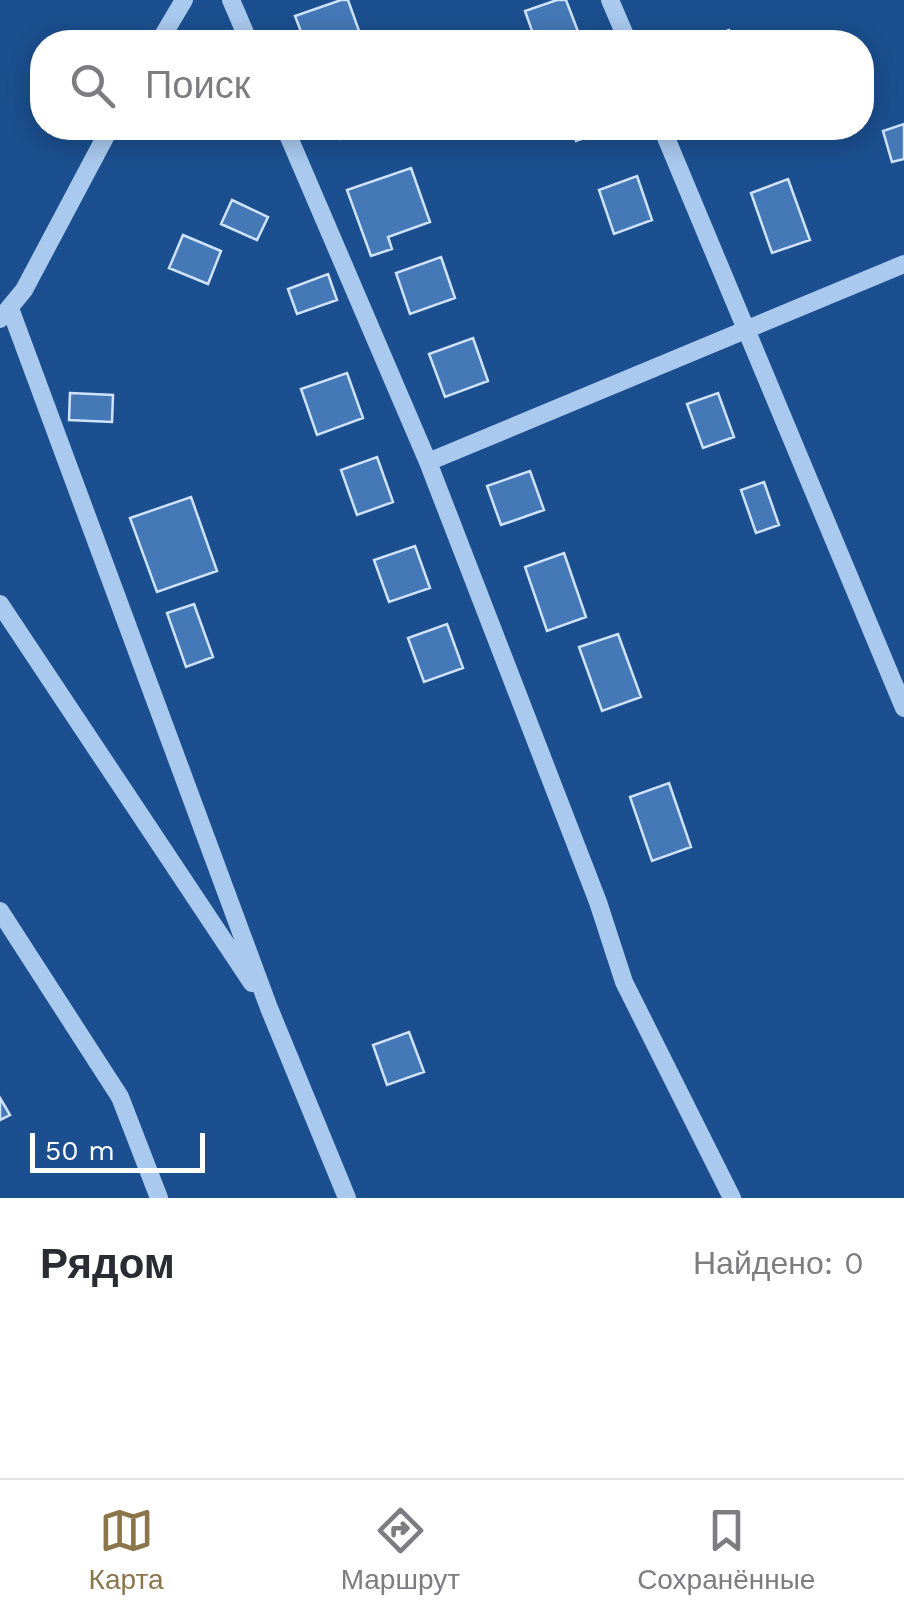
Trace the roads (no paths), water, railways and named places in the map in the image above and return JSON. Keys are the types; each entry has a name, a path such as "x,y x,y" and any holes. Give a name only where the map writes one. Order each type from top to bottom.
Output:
{"street":[{"path":"165,30 184,0"},
{"path":"231,0 244,30"},
{"path":"610,0 623,30"},
{"path":"103,140 5,315 269,1008 347,1198"},
{"path":"289,140 428,462 598,902 624,982 732,1198"},
{"path":"667,140 904,708"},
{"path":"428,462 904,264"},
{"path":"0,604 269,1008"},
{"path":"0,911 120,1097 160,1198"}]}
